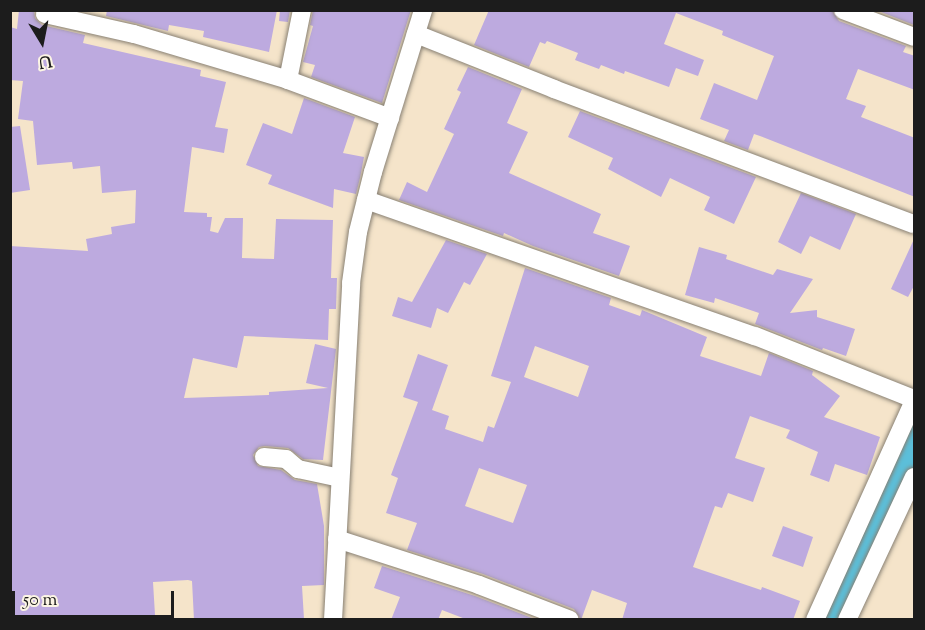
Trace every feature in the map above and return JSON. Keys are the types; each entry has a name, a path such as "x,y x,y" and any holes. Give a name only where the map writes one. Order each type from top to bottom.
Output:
{"street":[{"path":"288,80 302,10"},
{"path":"333,620 351,283 358,232 423,10"},
{"path":"843,10 915,37"},
{"path":"45,14 134,34 288,80 390,118"},
{"path":"416,33 565,93 915,224"},
{"path":"366,200 755,336 915,400 847,620"},
{"path":"264,458 286,459 298,469 340,478"},
{"path":"815,620 873,531 915,477"},
{"path":"337,538 479,585 570,620"}],"building":[{"path":"19,10 34,10 35,18 42,25 85,35 83,43 201,70 200,76 226,82 215,127 228,129 224,153 192,147 184,212 207,213 207,217 212,217 210,231 218,233 225,218 243,218 242,258 274,259 276,219 333,220 331,278 337,278 336,309 329,309 328,340 244,336 237,368 193,358 184,398 269,395 269,392 328,388 306,383 315,344 336,349 323,460 303,459 288,448 265,446 259,447 253,455 258,466 281,470 295,480 317,484 324,526 324,585 302,586 304,619 194,620 192,581 188,580 153,582 155,615 10,620 10,246 88,251 86,239 112,234 111,227 135,223 136,190 102,193 100,166 73,169 72,162 37,165 33,121 18,119 23,81 10,80 10,27 17,29"},
{"path":"107,10 277,10 269,52 203,37 204,31 169,25 168,31 106,16"},
{"path":"280,10 290,10 288,22 279,21"},
{"path":"313,10 411,10 382,103 311,77 315,65 303,62 313,26 310,25"},
{"path":"489,10 832,10 839,21 906,46 903,52 915,56 915,90 858,69 846,99 866,106 861,117 915,138 915,197 754,134 748,150 724,141 729,130 700,119 714,83 757,100 774,56 722,35 723,31 676,13 664,44 704,60 698,76 676,68 669,87 625,71 624,74 601,65 599,69 575,60 578,53 547,41 545,44 540,42 529,67 474,45"},
{"path":"876,10 915,10 915,24 914,25"},
{"path":"468,67 522,89 507,123 528,132 509,173 601,214 593,233 630,246 619,276 533,246 504,233 503,236 399,200 407,182 427,192 454,134 444,129 461,92 457,90"},
{"path":"304,98 355,117 343,153 364,157 360,178 356,194 334,189 333,208 268,184 272,175 246,165 263,123 292,134"},
{"path":"580,111 756,177 734,224 704,210 710,197 670,178 661,197 608,169 613,158 568,137"},
{"path":"20,126 30,190 10,193 10,127"},
{"path":"801,193 856,214 840,250 810,236 801,254 778,242"},
{"path":"915,237 915,284 908,297 891,289"},
{"path":"446,240 487,254 470,285 464,282 448,313 437,308 431,328 392,316 398,297 412,302"},
{"path":"699,247 727,255 726,259 773,275 777,269 813,279 790,313 817,310 817,317 855,329 846,356 823,348 822,350 755,324 759,313 715,298 714,303 685,295"},
{"path":"525,268 611,298 609,305 640,316 642,310 707,337 700,356 761,376 769,353 813,371 812,375 840,396 824,417 880,437 867,475 835,464 829,482 810,475 818,452 786,438 790,430 750,416 735,458 765,468 753,502 728,493 722,508 715,506 693,567 761,590 762,587 800,601 793,620 622,620 627,603 592,590 581,620 574,609 483,574 407,550 417,523 386,513 398,478 391,475 418,402 403,397 418,354 448,365 432,410 449,416 445,429 483,442 488,426 494,428 511,382 491,376","holes":["535,346 589,366 578,397 524,377","479,468 527,485 513,523 465,506"]},
{"path":"783,526 813,537 803,567 772,556"},
{"path":"382,566 475,596 537,620 468,620 442,610 438,620 391,620 400,597 374,588"}],"waterway":[{"path":"830,620 914,439"}]}
